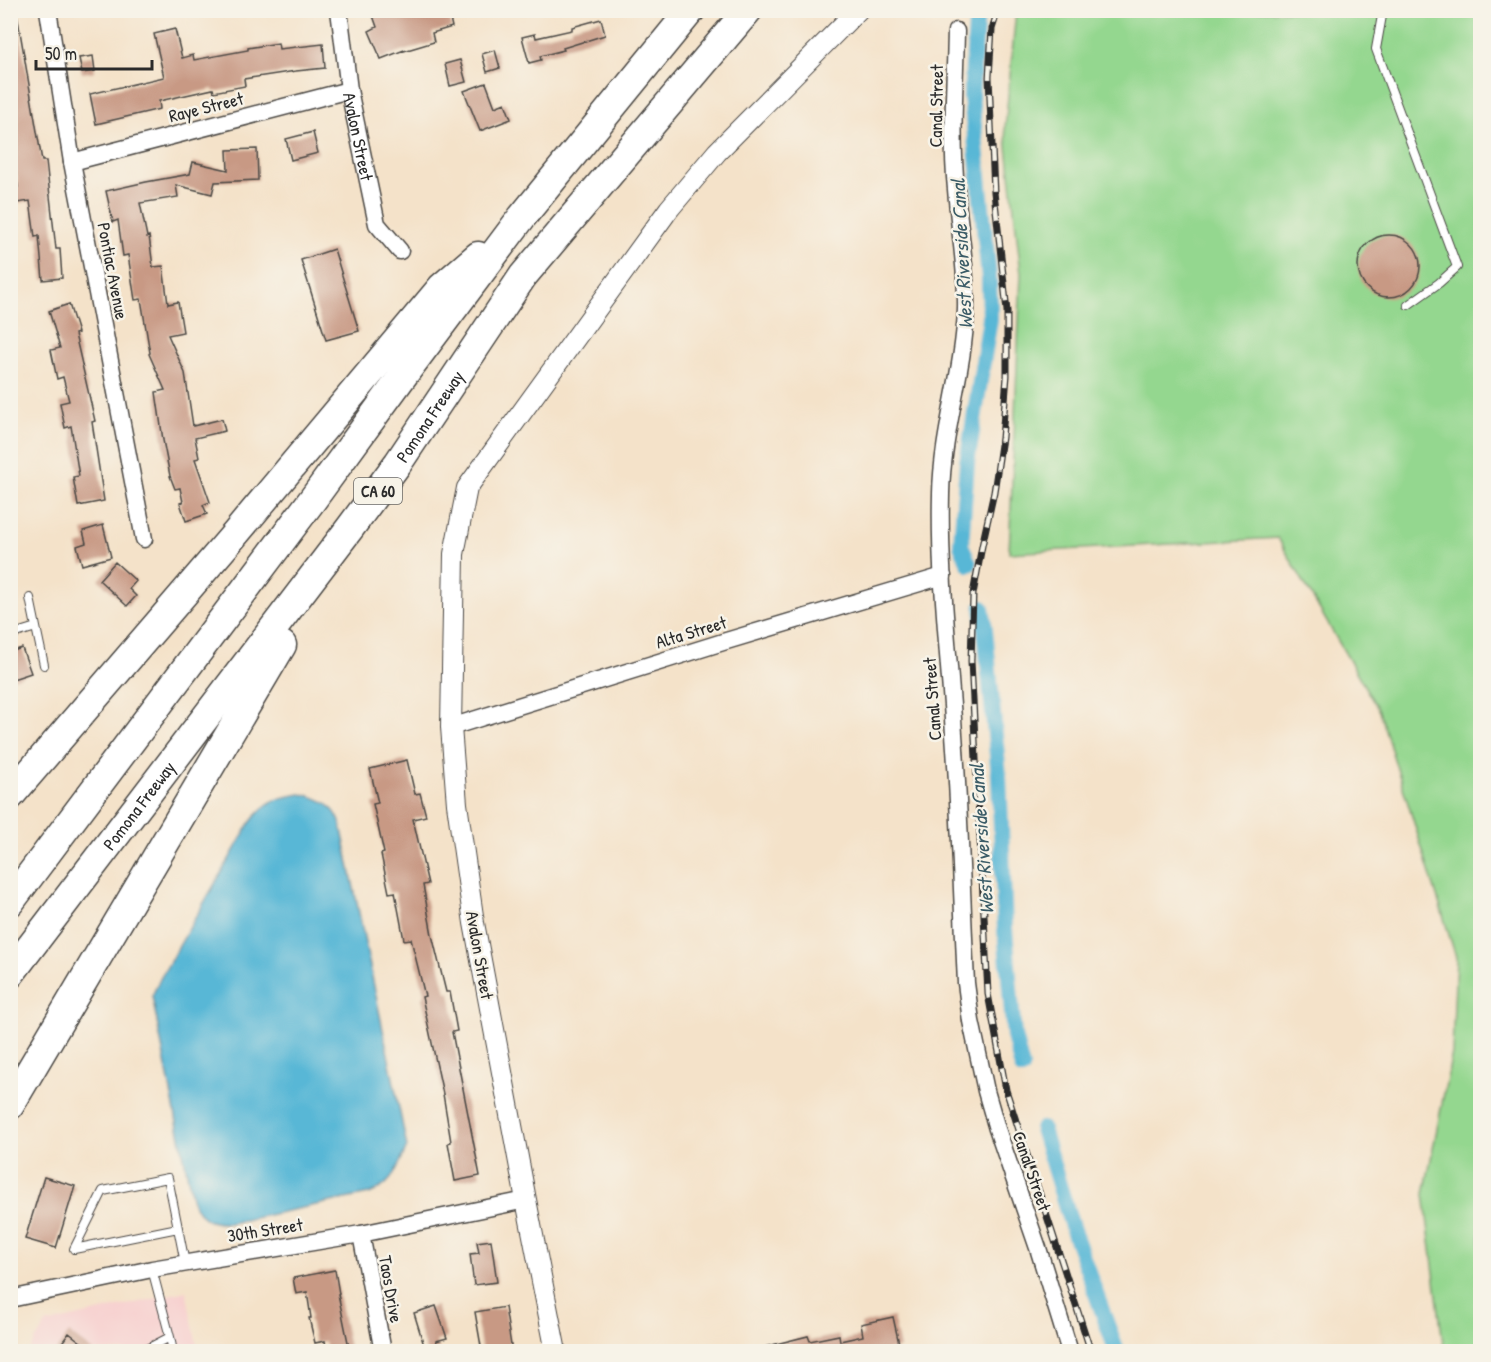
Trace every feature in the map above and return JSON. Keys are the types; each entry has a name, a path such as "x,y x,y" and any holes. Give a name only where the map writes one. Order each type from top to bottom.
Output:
{"highway":[{"name":"CA 60","path":"10,902 522,217 690,10"},
{"name":"Pomona Freeway","path":"10,974 398,463 523,276 748,10"},
{"path":"10,796 236,533 442,287 522,217"},
{"path":"10,1105 271,662 398,463"}],"street":[{"name":"Pontiac Avenue","path":"48,10 72,162 144,539"},
{"name":"Avalon Street","path":"339,10 350,90 377,224 400,251"},
{"name":"Avalon Street","path":"556,1352 474,923 457,804 451,727 454,554 467,488 669,208 717,152 858,10"},
{"name":"Canal Street","path":"956,31 954,138 956,189 966,277 966,309 961,356 944,449 941,493 943,576 954,735 966,983 971,1021 986,1091 1070,1352"},
{"name":"Raye Street","path":"72,162 350,90"},
{"name":"Alta Street","path":"451,727 943,576"},
{"name":"30th Street","path":"10,1299 152,1269 361,1234 526,1200"},
{"name":"Taos Drive","path":"361,1234 383,1352"}],"lane":[{"path":"1383,10 1376,49 1457,267 1408,305"},
{"path":"30,598 45,665"},
{"path":"10,635 36,627"},
{"path":"178,1228 74,1249 103,1191 168,1178 178,1228 185,1263"},
{"path":"152,1269 171,1336 173,1352"},
{"path":"141,1352 171,1336"}],"shaded area":[{"path":"186,1291 198,1351 28,1352 46,1324"}],"green space":[{"path":"1016,11 1480,11 1480,1351 1444,1351 1424,1194 1452,1053 1456,957 1379,711 1278,538 1009,553 1021,274 1005,128"}],"water":[{"path":"301,794 315,798 331,807 341,825 407,1147 389,1181 369,1194 230,1223 210,1221 201,1215 192,1198 152,996 250,823 266,805 284,797"}],"building":[{"path":"371,10 401,10 402,14 406,15 422,10 448,10 452,27 432,33 434,42 381,59 369,31 377,27"},
{"path":"10,14 17,14 42,161 46,161 56,249 60,249 62,278 43,280 39,236 35,237 30,201 10,204 10,188 18,187 14,155 10,155 10,129 17,128 12,99 10,99"},
{"path":"601,19 605,35 540,56 541,60 529,63 522,37 535,34 536,38 572,30 572,27"},
{"path":"175,29 182,58 193,55 194,60 278,43 279,49 323,44 325,68 244,79 245,86 214,92 213,89 159,101 160,109 96,124 90,94 164,77 154,34"},
{"path":"495,50 500,68 487,72 482,54"},
{"path":"93,56 95,71 82,73 79,58"},
{"path":"460,60 466,82 450,86 445,64"},
{"path":"486,83 495,107 505,103 511,119 480,131 464,91"},
{"path":"313,132 318,153 291,160 286,139"},
{"path":"257,149 258,180 215,182 212,194 176,185 178,197 140,203 147,237 149,236 153,267 163,266 168,304 178,302 183,332 168,335 185,373 193,426 222,419 225,431 195,438 199,458 195,459 210,502 203,505 207,514 186,521 180,503 183,502 180,488 175,489 170,476 163,440 156,392 165,390 149,354 141,299 135,300 128,255 123,256 118,220 113,222 106,191 190,174 193,162 228,170 227,150"},
{"path":"1389,235 1406,240 1411,244 1415,249 1420,266 1415,283 1411,288 1406,292 1389,297 1372,292 1367,288 1363,283 1358,266 1363,249 1367,244 1372,240"},
{"path":"334,249 359,331 326,340 301,260"},
{"path":"69,304 78,333 75,334 95,421 92,422 104,501 78,506 73,477 79,476 71,426 65,428 60,403 69,401 63,377 57,379 51,350 60,348 49,311"},
{"path":"103,525 111,557 82,565 77,546 86,543 83,531"},
{"path":"115,562 136,581 129,589 136,596 127,606 99,580"},
{"path":"22,648 31,673 10,680 10,652"},
{"path":"407,760 415,794 420,793 426,816 413,819 428,884 423,885 432,935 446,992 450,992 457,1031 452,1032 480,1176 455,1181 443,1094 422,997 425,996 411,939 404,940 395,892 389,893 381,854 384,853 373,804 378,803 370,769"},
{"path":"44,1177 75,1186 56,1248 25,1239"},
{"path":"491,1240 497,1282 474,1285 470,1254 479,1253 477,1242"},
{"path":"335,1270 350,1352 327,1352 325,1341 315,1343 309,1318 311,1318 307,1292 296,1294 293,1278"},
{"path":"436,1306 447,1338 436,1341 440,1352 426,1352 414,1313"},
{"path":"505,1307 512,1352 482,1352 475,1312"},
{"path":"893,1317 900,1348 882,1352 765,1352 764,1347 808,1336 810,1341 839,1335 840,1341 863,1336 861,1324"},
{"path":"69,1333 94,1352 55,1352"}],"waterway":[{"name":"West Riverside Canal","path":"969,564 961,545 967,463 990,319 989,278 971,96 977,10"},
{"name":"West Riverside Canal","path":"982,608 999,776 1005,929 1014,1036 1022,1068"},
{"name":"West Riverside Canal","path":"1042,1129 1073,1230 1117,1352"}],"railway":[{"path":"998,10 992,29 989,77 994,192 1007,311 1007,376 1002,438 994,492 973,594 971,661 988,994 1006,1090 1091,1352"}]}
